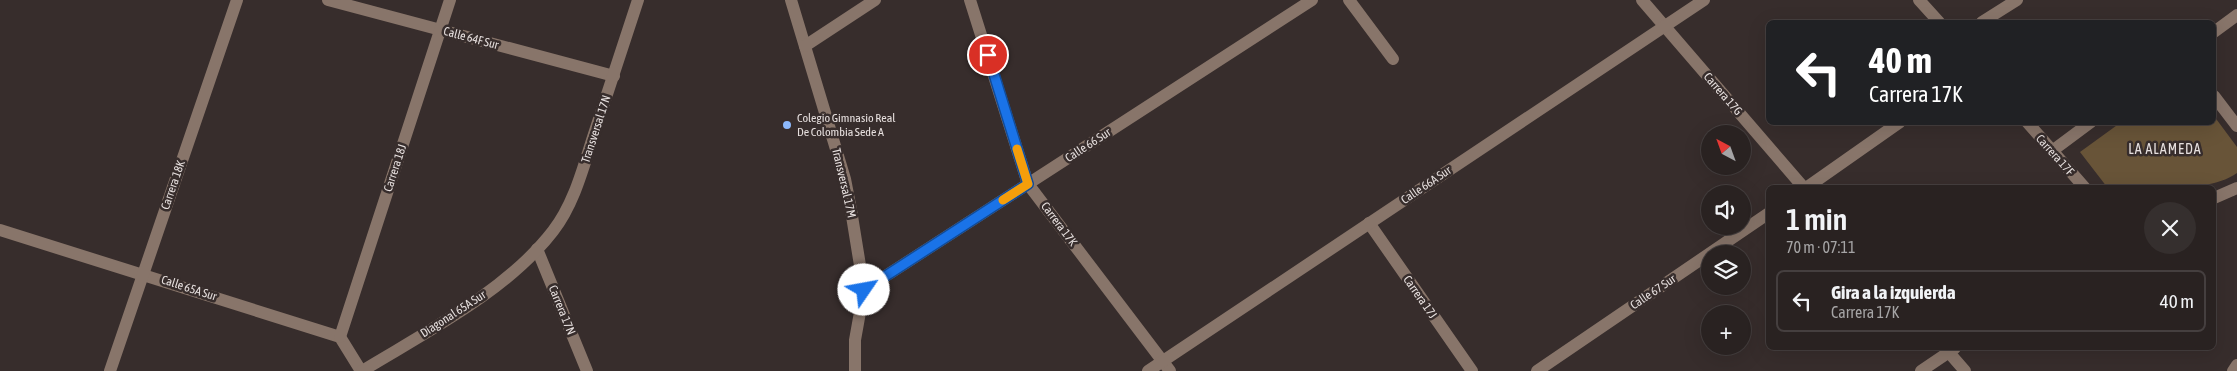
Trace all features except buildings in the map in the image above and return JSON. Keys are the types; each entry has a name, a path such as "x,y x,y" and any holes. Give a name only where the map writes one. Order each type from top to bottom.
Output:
{"street":[{"name":"Carrera 18K","path":"110,371 237,0"},
{"name":"Calle 64F Sur","path":"328,0 614,76"},
{"name":"Carrera 18J","path":"340,337 450,0"},
{"name":"Transversal 17N","path":"537,248 554,230 568,206 614,76 638,0"},
{"name":"Transversal 17M","path":"791,0 845,179 864,290 855,340 855,371"},
{"path":"805,46 875,0"},
{"name":"Carrera 17K","path":"970,0 1028,184 1167,366"},
{"name":"Calle 66 Sur","path":"864,290 1312,0"},
{"path":"1349,0 1393,59"},
{"name":"Carrera 17G","path":"1642,0 1802,185"},
{"name":"Calle 66A Sur","path":"1148,371 1167,366 1369,223 1704,0"},
{"path":"1919,0 1937,20"},
{"path":"1985,20 2017,0"},
{"path":"2216,31 2237,15"},
{"path":"2216,99 2237,126"},
{"path":"1809,185 1896,125"},
{"name":"Carrera 17F","path":"2030,125 2081,185"},
{"path":"2052,151 2087,125"},
{"path":"2216,197 2237,188"},
{"name":"Calle 67 Sur","path":"1537,371 1766,215"},
{"name":"Carrera 17J","path":"1369,223 1472,371"},
{"name":"Calle 65A Sur","path":"0,230 143,273 340,337"},
{"name":"Diagonal 65A Sur","path":"361,371 456,313 518,268 537,248"},
{"name":"Carrera 17N","path":"537,248 587,371"},
{"path":"340,337 361,371"},
{"path":"1921,371 1949,350"},
{"path":"1951,350 1966,371"},
{"path":"2233,371 2237,365"}],"shaded area":[{"path":"2216,119 2237,147 2237,173 2225,180 2203,185 2105,185 2080,152 2117,125 2216,125"}],"slow traffic":[{"path":"1003,200 1028,184 1017,149"}],"place":[{"name":"Colegio Gimnasio Real De Colombia Sede A","path":"787,125"}],"district":[{"name":"LA ALAMEDA","path":"2165,149"}],"route":[{"path":"864,290 1028,184 988,55"}]}
